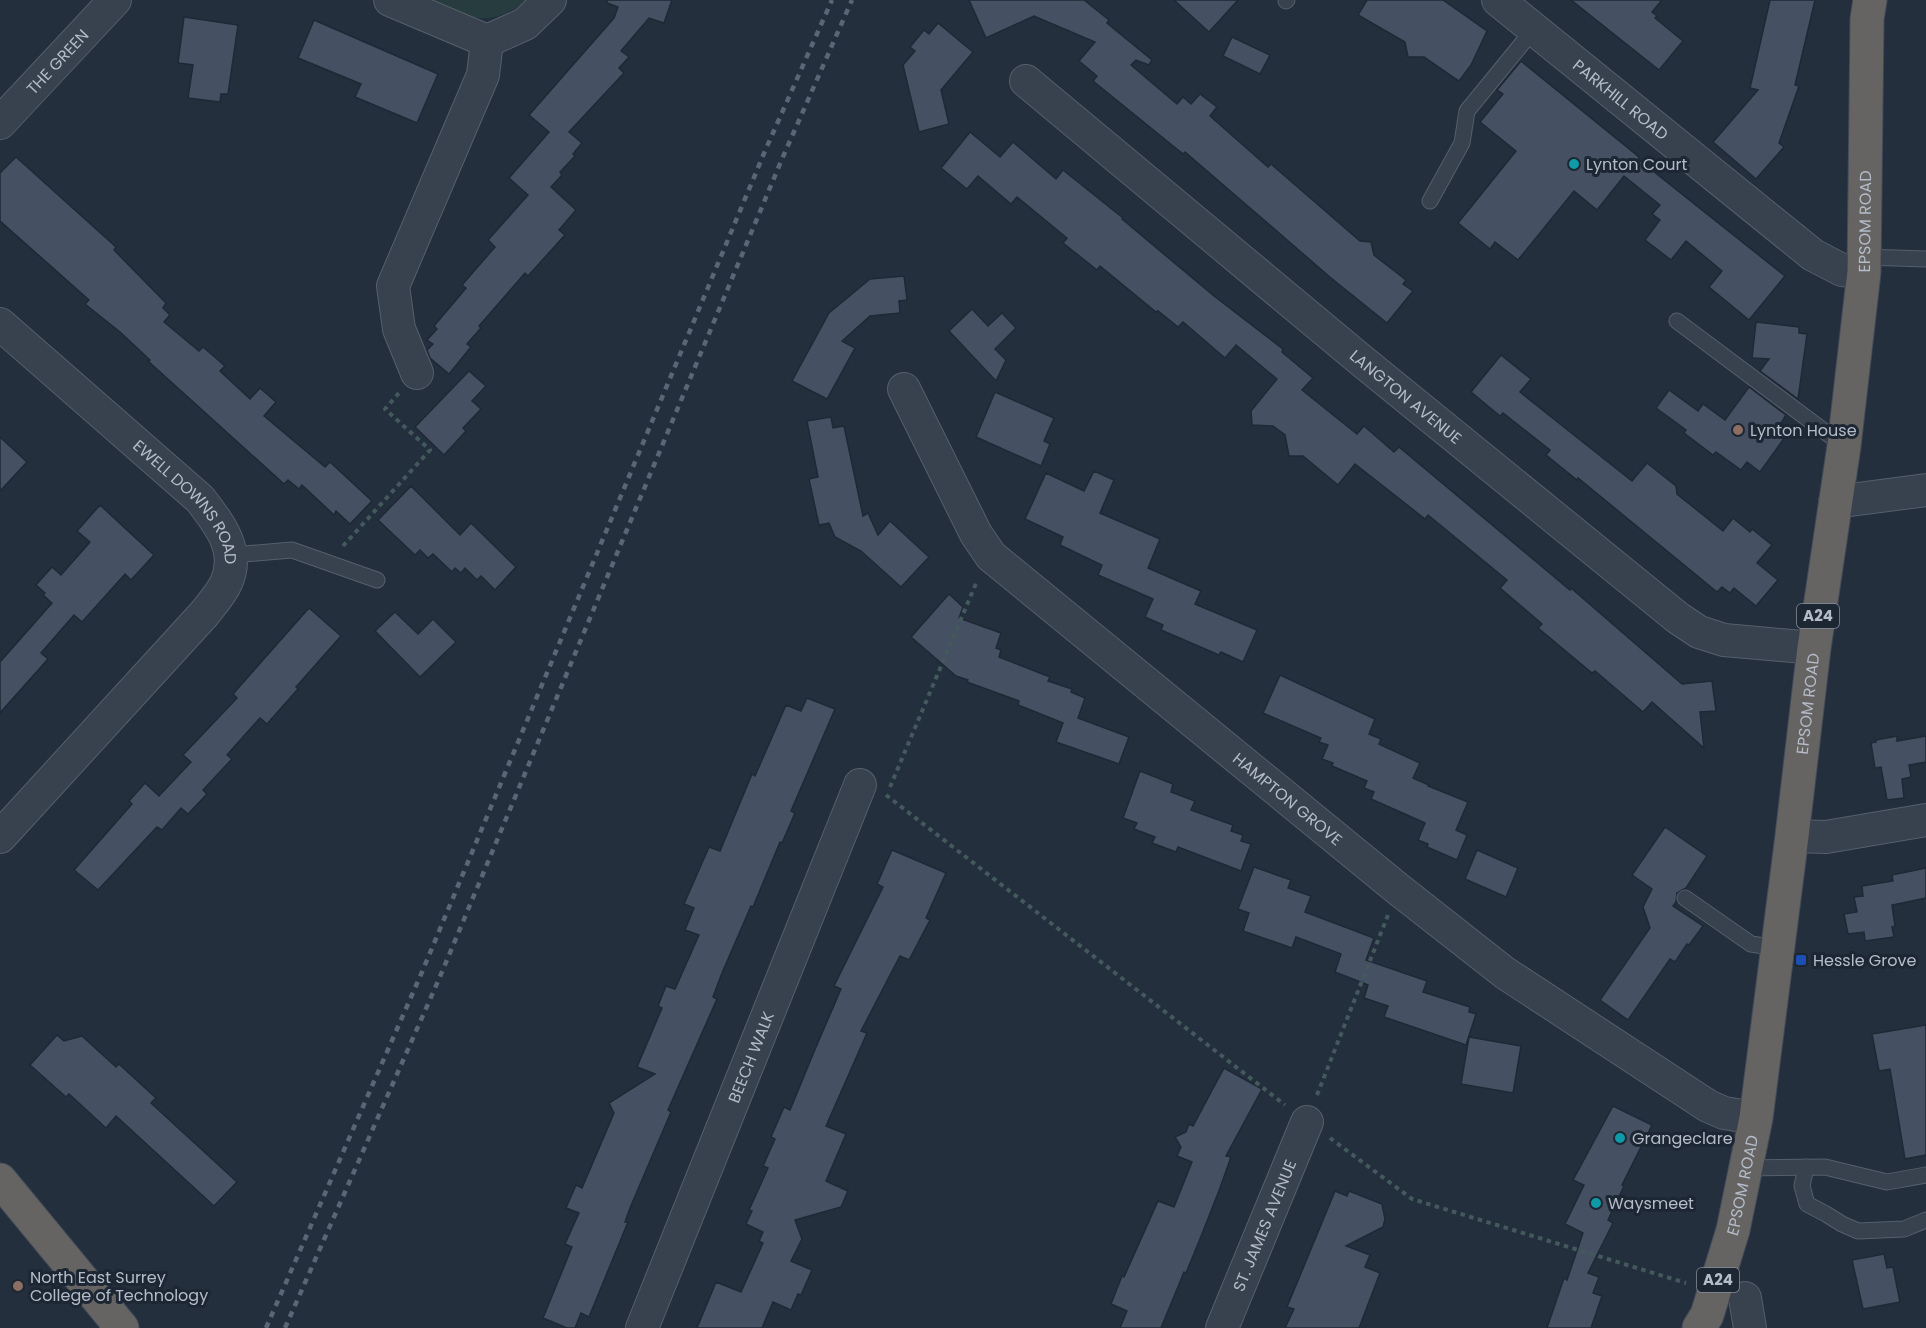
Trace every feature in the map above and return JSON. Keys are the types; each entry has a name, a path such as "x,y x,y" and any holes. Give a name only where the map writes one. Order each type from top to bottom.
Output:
{"highway":[{"name":"EPSOM ROAD","path":"1699,1328 1707,1315 1736,1306 1733,1230 1756,1118 1814,648 1844,447 1864,265 1867,31 1870,0"},
{"path":"0,1180 122,1328"}],"street":[{"name":"THE GREEN","path":"0,123 115,0"},
{"path":"390,0 487,41 525,24 550,0"},
{"name":"PARKHILL ROAD","path":"1498,0 1814,255 1842,270 1864,265"},
{"path":"417,373 399,329 393,286 483,75 487,41"},
{"name":"LANGTON AVENUE","path":"1026,81 1362,361 1678,618 1699,632 1724,640 1814,648"},
{"name":"EWELL DOWNS ROAD","path":"0,324 200,499 222,528 232,555 226,583 204,614 0,837"},
{"name":"HAMPTON GROVE","path":"904,389 976,534 989,553 1398,889 1505,973 1708,1106 1724,1113 1756,1118"},
{"path":"1836,502 1926,490"},
{"name":"BEECH WALK","path":"642,1328 873,790"},
{"path":"1792,836 1836,835 1926,820"},
{"name":"ST. JAMES AVENUE","path":"1222,1328 1307,1122"}],"lane":[{"path":"1430,201 1462,142 1467,111 1534,29"},
{"path":"1864,265 1926,259"},
{"path":"1677,321 1844,447"},
{"path":"232,555 292,550 377,580"},
{"path":"1684,898 1751,944 1778,948"},
{"path":"1806,1167 1802,1186 1807,1204 1842,1224 1858,1231 1904,1228 1926,1221"},
{"path":"1746,1168 1825,1167 1887,1182 1926,1175"}],"path":[{"path":"329,563 430,450 385,409 417,373"},
{"path":"989,553 873,790 1307,1122 1412,1199 1736,1306"},
{"path":"1307,1122 1398,889"}],"green space":[{"path":"428,0 528,0 501,15 478,18 467,16"}],"building":[{"path":"607,0 672,0 664,23 649,18 621,51 629,57 619,68 624,73 569,132 582,143 573,154 575,156 560,172 562,175 551,187 576,210 559,230 565,235 528,276 525,273 479,326 481,328 467,344 471,347 449,374 430,358 427,350 433,344 427,340 437,329 434,326 466,288 462,285 495,247 488,240 528,195 509,178 549,132 529,115 614,18 618,7 607,3"},
{"path":"969,0 1084,0 1109,20 1107,23 1152,60 1149,65 1136,60 1131,65 1177,104 1183,97 1191,104 1200,94 1217,107 1210,116 1268,167 1271,164 1360,241 1371,242 1374,255 1406,280 1403,284 1413,291 1387,323 1331,278 1185,152 1183,154 1093,81 1097,76 1079,61 1095,42 1034,16 986,38"},
{"path":"1174,0 1238,0 1209,32"},
{"path":"1367,0 1443,0 1487,31 1471,65 1459,81 1424,57 1408,57 1405,42 1358,15"},
{"path":"1571,0 1662,0 1652,12 1657,16 1655,18 1683,41 1659,70"},
{"path":"1770,0 1815,0 1795,85 1799,86 1779,143 1784,147 1756,179 1713,142 1758,90 1750,88"},
{"path":"184,17 238,25 228,94 221,94 220,102 188,98 193,65 178,63"},
{"path":"314,20 438,74 417,123 355,97 361,84 298,58"},
{"path":"938,23 973,52 941,90 949,124 919,132 903,65 915,51 910,47 924,30 929,34"},
{"path":"1232,37 1270,55 1260,74 1223,56"},
{"name":"Lynton Court","path":"1521,61 1639,157 1638,159 1785,276 1749,320 1709,287 1722,271 1686,241 1671,260 1645,240 1660,220 1652,214 1660,205 1624,176 1597,210 1574,191 1518,260 1495,242 1490,249 1458,223 1516,151 1480,122 1503,94 1497,90"},
{"path":"970,132 1000,157 1013,142 1056,179 1063,170 1214,296 1283,349 1282,352 1313,378 1302,390 1357,434 1364,426 1394,452 1399,447 1570,590 1571,588 1682,684 1712,681 1716,711 1700,712 1704,748 1652,702 1643,712 1595,671 1592,673 1538,628 1542,624 1500,588 1507,580 1428,515 1425,519 1355,464 1338,485 1303,456 1289,456 1285,435 1273,426 1252,425 1251,411 1277,379 1236,345 1225,358 1183,322 1178,327 1100,266 1097,270 1063,243 1067,238 1017,197 1011,204 978,176 967,189 941,168"},
{"path":"16,157 116,247 114,250 166,303 163,308 170,315 164,322 199,351 203,347 225,366 220,371 250,399 260,388 276,402 264,416 325,467 330,462 372,501 350,524 336,511 334,515 302,485 299,489 288,480 284,484 148,361 150,360 120,332 85,304 89,300 0,221 0,173"},
{"path":"904,276 907,300 899,301 900,313 870,316 842,341 855,348 827,399 792,381 829,313 870,279"},
{"path":"972,309 988,326 1002,313 1016,328 995,349 1006,360 996,381 949,331"},
{"path":"1756,322 1799,327 1799,333 1807,334 1798,399 1760,371 1769,359 1752,358"},
{"path":"1501,355 1531,379 1520,392 1632,481 1647,463 1676,486 1677,494 1723,531 1733,518 1750,532 1752,529 1772,545 1757,563 1778,580 1756,606 1734,588 1730,593 1722,587 1717,592 1578,478 1577,480 1546,455 1550,450 1503,413 1500,416 1471,392"},
{"path":"469,371 486,386 472,401 481,409 463,428 466,431 444,455 415,427"},
{"name":"Lynton House","path":"1749,387 1786,415 1781,423 1790,430 1760,472 1747,462 1741,470 1716,452 1713,455 1684,433 1686,430 1656,408 1669,390 1698,411 1703,404 1725,420"},
{"path":"995,392 1054,418 1044,441 1050,444 1041,466 976,437"},
{"path":"831,417 833,428 844,426 863,516 868,513 878,535 890,521 929,557 901,587 861,551 835,537 829,523 819,525 809,479 818,477 807,421"},
{"path":"0,437 27,462 0,491"},
{"path":"1094,471 1114,480 1100,513 1160,539 1148,568 1201,591 1195,604 1257,630 1243,662 1221,652 1219,655 1161,630 1163,625 1145,617 1153,599 1098,575 1102,565 1060,545 1063,537 1025,519 1046,473 1084,491"},
{"path":"411,486 460,535 471,523 516,567 495,590 481,576 477,580 465,568 461,573 455,568 452,572 433,554 428,558 420,550 415,555 378,520"},
{"path":"100,505 154,555 131,580 125,574 82,622 74,615 41,653 48,659 0,713 0,662 52,603 36,585 52,567 61,575 90,542 77,531"},
{"path":"949,594 963,607 959,618 1001,633 996,648 1001,650 999,657 1050,677 1048,681 1072,689 1071,692 1085,698 1078,718 1129,737 1119,764 1056,742 1063,723 1018,705 1019,701 956,676 911,637"},
{"path":"309,608 341,636 267,724 260,718 227,755 232,759 203,790 207,794 188,814 181,808 162,830 157,827 98,890 74,870 132,804 129,801 145,783 159,796 191,762 183,755 237,698 233,694"},
{"path":"395,612 418,634 433,619 456,642 420,677 375,631"},
{"path":"1280,675 1375,719 1369,734 1381,739 1379,744 1420,763 1413,778 1468,802 1456,830 1467,835 1457,860 1427,847 1428,844 1418,840 1425,823 1371,799 1374,792 1364,788 1367,781 1332,766 1333,763 1322,759 1328,745 1319,742 1321,738 1263,713"},
{"path":"807,698 835,709 791,811 795,813 722,973 713,997 717,999 668,1110 671,1112 630,1208 625,1222 628,1222 589,1317 581,1313 575,1328 567,1328 543,1318 572,1247 565,1244 579,1213 566,1208 576,1185 582,1188 614,1113 609,1103 655,1074 637,1067 662,1008 658,1006 666,986 675,989 699,935 685,930 694,908 684,904 709,847 720,851 752,774 755,776 786,705 801,711"},
{"path":"1897,736 1897,741 1926,736 1926,762 1909,765 1911,777 1902,779 1904,798 1887,800 1881,767 1875,768 1871,743"},
{"path":"1140,771 1173,784 1171,792 1195,801 1191,810 1233,825 1231,831 1243,835 1241,841 1251,844 1241,871 1178,847 1176,852 1152,843 1155,837 1134,829 1137,823 1123,818"},
{"path":"1665,827 1707,856 1686,888 1677,893 1673,906 1703,926 1675,962 1670,959 1628,1020 1600,1000 1650,928 1643,907 1652,889 1632,875"},
{"path":"892,850 946,873 926,918 930,920 909,960 900,956 861,1031 867,1033 826,1126 846,1134 826,1181 848,1191 841,1207 795,1220 802,1239 791,1261 812,1270 801,1295 798,1294 791,1310 773,1302 762,1328 697,1328 716,1282 741,1292 763,1243 759,1241 763,1232 746,1224 752,1211 749,1210 768,1168 763,1166 775,1139 771,1137 784,1107 790,1110 841,989 834,986 883,887 877,884"},
{"path":"1477,850 1518,868 1506,897 1465,879"},
{"path":"1254,867 1291,880 1288,888 1311,896 1305,912 1374,938 1366,960 1427,981 1423,992 1470,1007 1469,1012 1476,1014 1466,1045 1384,1017 1388,1006 1364,998 1368,985 1335,972 1341,954 1296,937 1292,948 1243,931 1249,913 1238,909"},
{"path":"1926,868 1926,898 1892,905 1894,937 1865,941 1864,932 1848,934 1844,914 1857,912 1854,897 1863,896 1862,886 1893,881 1892,875"},
{"path":"1926,1025 1926,1155 1905,1159 1890,1069 1879,1071 1872,1034"},
{"path":"57,1035 64,1041 82,1036 116,1067 119,1064 156,1098 151,1103 237,1182 214,1206 116,1116 106,1128 69,1094 66,1097 30,1065"},
{"path":"1469,1037 1521,1046 1513,1093 1461,1084"},
{"path":"1224,1068 1262,1089 1226,1156 1231,1157 1220,1188 1161,1328 1120,1328 1127,1311 1111,1304 1122,1276 1124,1277 1158,1201 1174,1207 1192,1162 1177,1156 1181,1147 1175,1137 1186,1132 1189,1124 1193,1126"},
{"path":"1613,1106 1652,1125 1622,1185 1624,1186 1608,1220 1613,1223 1588,1273 1599,1277 1593,1293 1602,1296 1591,1328 1547,1328 1564,1278 1567,1280 1583,1233 1565,1224 1584,1185 1573,1180"},
{"path":"1335,1191 1347,1196 1349,1191 1382,1204 1385,1219 1383,1227 1346,1246 1370,1255 1365,1267 1380,1273 1359,1328 1285,1328 1294,1309 1287,1307"},
{"path":"1884,1254 1887,1268 1893,1267 1900,1302 1863,1309 1852,1260"}],"railway":[{"path":"266,1328 422,972 765,151 832,0"},
{"path":"285,1328 439,979 782,159 852,0"}],"place":[{"name":"Lynton Court","path":"1574,164"},
{"name":"Lynton House","path":"1738,430"},
{"name":"Hessle Grove","path":"1801,960"},
{"name":"Grangeclare","path":"1620,1138"},
{"name":"Waysmeet","path":"1596,1203"},
{"name":"North East Surrey College of Technology","path":"18,1286"}]}
